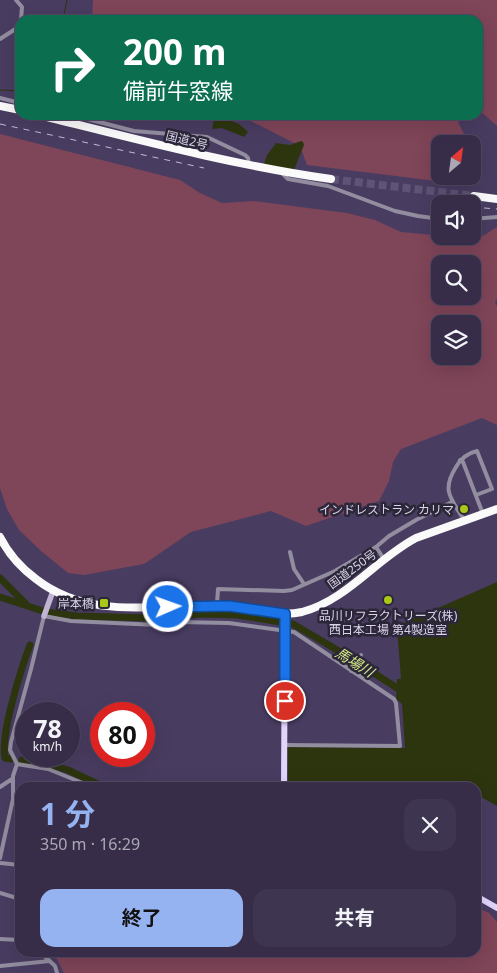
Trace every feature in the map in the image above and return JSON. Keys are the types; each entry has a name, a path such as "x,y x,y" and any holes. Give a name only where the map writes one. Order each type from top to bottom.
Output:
{"highway":[{"path":"0,106 15,109"},
{"name":"国道2号","path":"59,120 249,166 332,179"},
{"path":"481,197 497,199"},
{"name":"国道250号","path":"0,537 17,563 36,580 53,591 78,601 109,607 142,608 217,605 285,615 310,609 345,590 404,544 416,538 497,509"}],"main road":[{"path":"284,782 285,615"},
{"path":"481,899 497,908"}],"street":[{"path":"16,0 22,6 21,15"},
{"path":"0,38 15,29"},
{"path":"0,98 15,102"},
{"path":"91,120 134,131 211,138 245,155 248,158 249,166"},
{"path":"281,172 288,179 328,186 395,210 431,218"},
{"path":"481,218 497,217"},
{"path":"464,520 452,502 448,490 449,478 460,460 466,455 478,451 492,489 476,495"},
{"path":"460,460 463,462 483,514"},
{"path":"217,605 218,589 292,590 335,571 376,547 416,520 452,502"},
{"path":"376,547 384,559"},
{"path":"290,552 294,569 304,584"},
{"path":"23,702 44,615 53,591"},
{"path":"44,615 71,621 157,625 178,622 229,623 294,632 394,699 396,703 400,746 285,745"},
{"path":"352,670 361,655"},
{"path":"15,728 10,750 15,760"},
{"path":"0,858 13,799 14,784 12,779 16,767"},
{"path":"36,767 48,769 80,782"},
{"path":"0,787 12,779"},
{"path":"0,863 15,864"},
{"path":"0,893 15,898"},
{"path":"0,940 15,940"},
{"path":"46,957 55,966 56,973"},
{"path":"0,966 50,961"}],"shaded area":[{"path":"93,0 497,0 497,126 483,113 483,15 92,15"},
{"path":"214,120 228,120 239,124 248,132 244,137 222,128 212,129"},
{"path":"249,120 461,120 458,122 464,135 431,135 431,180 307,165 300,146"},
{"path":"0,134 180,180 200,193 222,203 254,201 347,213 375,220 401,232 431,235 431,245 481,245 481,237 497,227 497,299 495,302 497,306 497,425 482,418 401,449 393,462 389,481 379,501 306,526 271,511 191,532 144,564 84,575 68,573 41,551 19,530 7,509 0,488"},
{"path":"301,141 304,145 294,170 266,166 264,164 267,155 276,143 290,145"},
{"path":"497,582 497,806 481,797 481,782 288,782 287,747 405,748 402,704 396,699 397,679 401,679 397,628 406,622"},
{"path":"481,909 489,913 497,922 497,973 64,973 56,957 481,957"}],"waterway":[{"path":"64,15 67,0"},
{"path":"0,90 15,91"},
{"name":"馬場川","path":"0,578 26,604"},
{"name":"馬場川","path":"0,597 46,612 76,616 151,618 203,614 237,615 293,624 397,688"},
{"path":"11,759 5,758 4,748 8,718 30,645"},
{"path":"58,767 93,782"}],"tunnel":[{"path":"331,179 466,195"}],"railway":[{"path":"0,124 204,168"},
{"path":"484,208 497,209"}],"place":[{"name":"インドレストラン カリマ","path":"464,509"},
{"name":"品川リフラクトリーズ(株) 西日本工場 第4製造室","path":"388,600"},
{"name":"岸本橋","path":"104,603"}],"route":[{"path":"168,607 217,605 285,614 285,701"}]}
